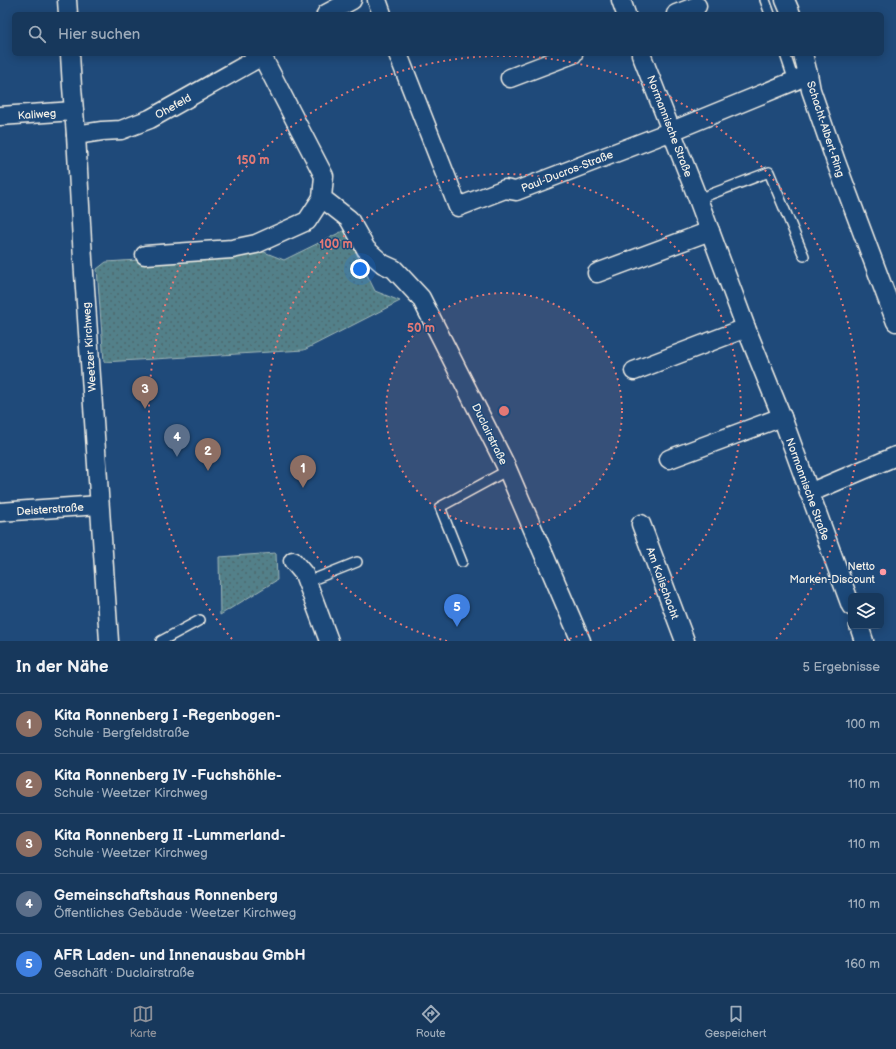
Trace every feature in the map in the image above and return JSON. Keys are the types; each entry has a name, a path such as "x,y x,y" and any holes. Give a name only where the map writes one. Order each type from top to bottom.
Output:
{"street":[{"path":"67,0 68,12"},
{"path":"330,12 352,0"},
{"path":"377,0 381,12"},
{"path":"621,0 625,12"},
{"path":"785,0 790,12"},
{"path":"681,12 697,6"},
{"name":"Weetzer Kirchweg","path":"70,56 109,641"},
{"name":"Ohefeld","path":"76,135 121,130 150,119 262,56"},
{"name":"Ohefeld","path":"146,255 232,249 256,244 307,221 322,198 324,176 264,56"},
{"name":"Paul-Ducros-Straße","path":"399,56 458,208 506,189 516,191 672,131"},
{"path":"510,78 568,56"},
{"name":"Normannische Straße","path":"642,56 672,131 746,328 782,417 848,598"},
{"path":"801,77 803,56"},
{"name":"Schacht-Albert-Ring","path":"672,131 801,77 811,90 838,169 896,322"},
{"name":"Kaliweg","path":"0,116 74,112"},
{"name":"Duclairstraße","path":"322,198 349,219 366,249 384,264 394,269 421,298 508,470 581,641"},
{"path":"597,273 710,231"},
{"path":"634,371 746,328"},
{"path":"669,459 782,417"},
{"path":"809,493 896,456"},
{"name":"Deisterstraße","path":"0,512 99,505"},
{"name":"Am Kalischacht","path":"641,524 685,641"},
{"path":"293,561 304,574 329,641"},
{"path":"859,629 864,641"}],"lane":[{"path":"765,0 769,12"},
{"path":"785,56 801,77"},
{"path":"698,199 769,172 804,256"},
{"path":"462,562 440,507 508,470"},
{"path":"307,582 357,562"},
{"path":"161,641 200,620"}],"green space":[{"path":"345,230 375,291 400,301 304,350 104,362 97,269 106,262 264,252 284,260"},
{"path":"276,553 277,580 220,615 219,557"}],"place":[{"name":"Kita Ronnenberg II -Lummerland-","path":"145,409"},
{"name":"Gemeinschaftshaus Ronnenberg","path":"177,457"},
{"name":"Kita Ronnenberg IV -Fuchshöhle-","path":"208,471"},
{"name":"Kita Ronnenberg I -Regenbogen-","path":"303,488"},
{"name":"Netto Marken-Discount","path":"883,572"},
{"name":"AFR Laden- und Innenausbau GmbH","path":"457,627"}]}
